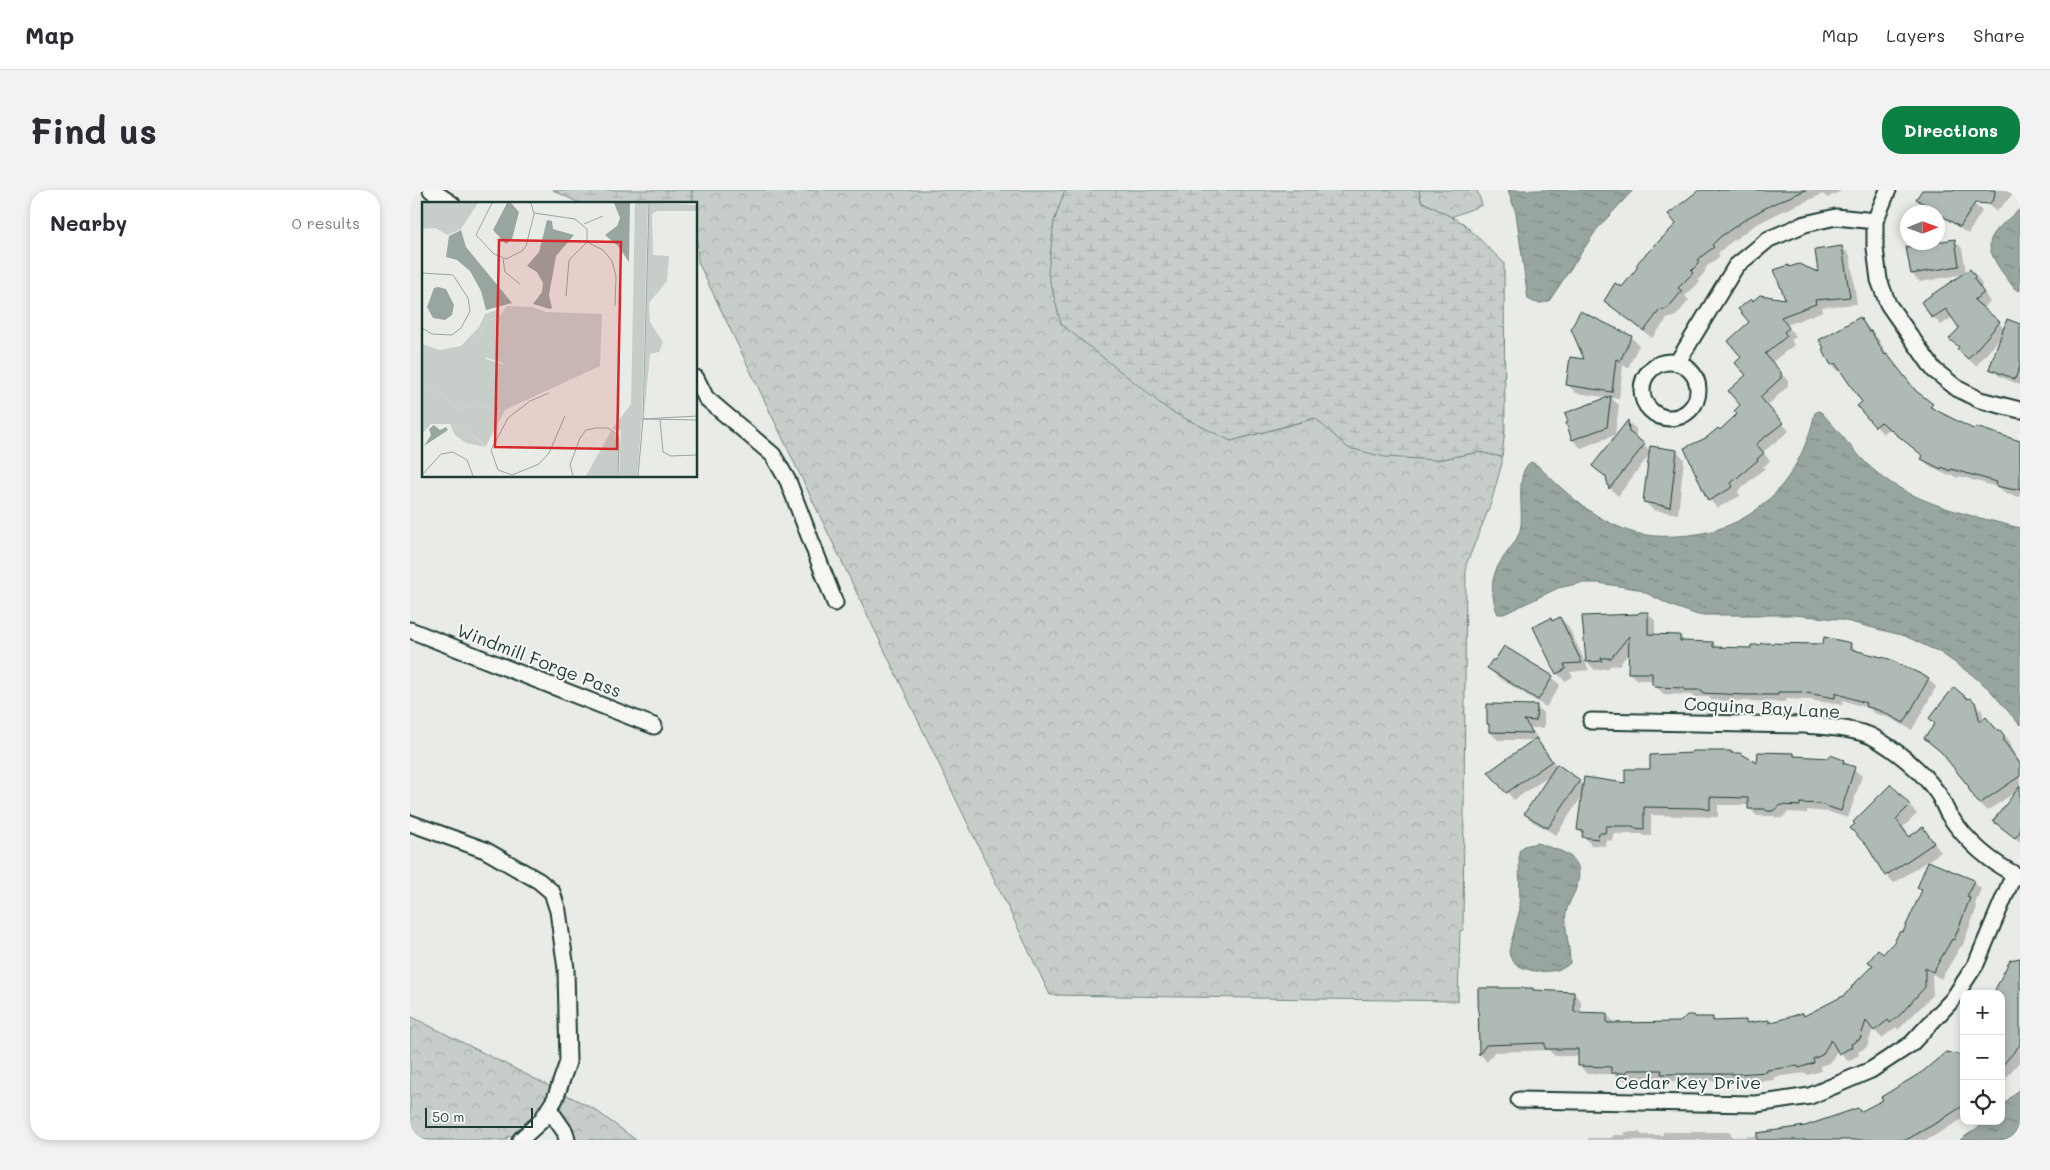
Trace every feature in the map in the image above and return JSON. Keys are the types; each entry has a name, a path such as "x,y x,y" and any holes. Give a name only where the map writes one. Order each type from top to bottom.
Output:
{"street":[{"path":"431,190 449,202"},
{"path":"1888,190 1875,221 1874,248 1879,280 1888,304 1934,370 1958,389 1980,400 2020,410"},
{"path":"1677,362 1736,266 1769,239 1805,224 1836,217 1875,221"},
{"path":"698,382 706,398 773,455 788,481 835,603"},
{"name":"Windmill Forge Pass","path":"410,630 654,726"},
{"name":"Coquina Bay Lane","path":"1592,721 1805,725 1836,728 1871,737 1907,760 1936,791 1948,814 1963,835 1987,857 2017,875"},
{"path":"410,823 485,850 540,880 552,892 558,911 565,959 568,1062 555,1099 541,1121 520,1140"},
{"name":"Cedar Key Drive","path":"1520,1100 1756,1104 1810,1096 1871,1070 1911,1044 1953,999 1976,964 2017,875"},
{"path":"549,1108 565,1132 567,1140"}],"green space":[{"path":"553,190 692,190 693,202 577,202"},
{"path":"692,190 1065,190 1054,222 1231,441 1316,418 1348,447 1437,460 1479,452 1502,457 1491,503 1466,565 1463,930 1460,931 1458,1001 1050,995 698,262 698,202 693,202"},
{"path":"1065,190 1419,190 1421,201 1463,223 1504,263 1505,429 1502,457 1479,452 1437,460 1385,457 1348,448 1315,418 1231,441 1170,411 1061,324 1048,273 1054,222"},
{"path":"1419,190 1477,190 1482,205 1451,217 1421,201"},
{"path":"410,1016 551,1087 543,1103 538,1106 540,1109 531,1121 511,1137 508,1136 506,1140 410,1140"},
{"path":"565,1094 594,1109 636,1140 575,1140 573,1130 559,1109"}],"water":[{"path":"1508,190 1633,190 1597,229 1549,301 1536,303 1528,299 1516,213"},
{"path":"2020,209 2020,291 2014,288 1997,264 1993,257 1990,243 1998,229"},
{"path":"1821,412 1867,464 1883,478 1901,489 1939,506 2020,528 2020,725 1989,689 1941,653 1905,636 1838,619 1793,615 1698,615 1672,606 1638,589 1598,583 1581,583 1558,588 1504,614 1498,614 1493,596 1495,573 1519,534 1521,525 1521,482 1526,467 1531,462 1537,465 1586,509 1621,528 1635,533 1656,536 1704,533 1728,526 1768,500 1784,482 1797,462 1808,439 1815,413"},
{"path":"1537,843 1556,849 1571,857 1576,862 1579,870 1575,891 1566,912 1570,963 1555,970 1535,971 1525,969 1511,959 1509,951 1520,909 1519,851 1524,846"},
{"path":"2020,1088 2020,1140 1960,1140 1981,1125 2005,1125 2005,1103"}],"building":[{"path":"1699,190 1806,190 1773,204 1747,218 1720,237 1712,245 1714,247 1698,259 1698,264 1691,271 1693,273 1678,288 1682,291 1668,308 1659,311 1644,331 1604,301 1615,283 1622,287 1637,268 1640,260 1676,224 1668,214"},
{"path":"1922,190 1995,190 1994,199 1989,204 1975,203 1960,227 1945,217 1945,205 1925,205 1916,199"},
{"path":"1955,239 1959,266 1911,274 1907,250 1945,250 1945,241"},
{"path":"1842,246 1850,297 1815,300 1816,304 1781,317 1789,328 1784,332 1787,336 1765,354 1781,372 1781,378 1760,397 1783,423 1756,444 1764,453 1731,483 1733,487 1708,501 1684,448 1706,438 1718,428 1720,430 1737,414 1734,411 1740,405 1728,391 1746,375 1735,363 1741,357 1728,341 1749,322 1738,309 1760,295 1785,299 1774,270 1799,264 1818,272 1815,250"},
{"path":"1970,269 1975,276 1974,279 1984,293 1974,300 2000,322 1968,359 1957,349 1959,347 1949,339 1959,328 1946,309 1932,318 1921,302"},
{"path":"1580,311 1632,336 1620,361 1616,359 1612,392 1566,385 1570,357 1584,359 1571,329"},
{"path":"1860,317 1885,355 1887,354 1916,391 1933,404 1930,407 1975,430 1976,427 2020,441 2020,489 2015,488 2015,490 1996,486 1997,482 1951,469 1950,471 1942,467 1941,469 1921,459 1923,456 1881,422 1875,427 1857,406 1862,402 1835,363 1831,365 1819,340"},
{"path":"2007,319 2020,324 2020,366 2015,379 1989,369"},
{"path":"1611,396 1607,427 1572,440 1566,423 1568,422 1565,413"},
{"path":"1628,420 1629,432 1645,444 1609,489 1606,477 1592,466"},
{"path":"1650,446 1677,450 1670,507 1643,502"},
{"path":"1640,612 1648,612 1648,634 1680,635 1680,641 1713,642 1713,647 1751,648 1751,645 1760,645 1761,643 1823,644 1824,637 1851,643 1850,649 1889,659 1929,678 1904,723 1881,711 1865,706 1866,703 1835,693 1835,698 1801,692 1778,692 1778,695 1745,695 1702,693 1702,690 1655,687 1652,684 1652,673 1628,673 1629,636 1611,658 1601,658 1602,661 1586,662 1582,616 1638,614"},
{"path":"1560,617 1582,663 1564,664 1566,669 1556,674 1533,627 1551,618 1552,621"},
{"path":"1504,646 1553,676 1538,700 1487,668"},
{"path":"1954,687 1968,699 1970,698 1975,702 1980,722 1986,717 1997,730 2000,730 2004,735 2004,741 2020,764 2020,776 1979,804 1969,787 1941,752 1924,738 1935,724 1929,718"},
{"path":"1487,704 1537,705 1536,721 1524,720 1533,733 1489,732"},
{"path":"1536,738 1552,761 1506,793 1488,772"},
{"path":"1692,751 1731,751 1731,753 1740,753 1757,763 1758,752 1794,753 1794,756 1829,758 1830,755 1844,760 1843,763 1855,767 1841,811 1820,804 1800,803 1800,806 1780,805 1773,811 1748,809 1748,798 1710,797 1710,810 1700,808 1644,807 1644,829 1633,826 1606,826 1605,833 1599,833 1598,839 1582,837 1583,831 1577,830 1584,777 1625,783 1625,769 1650,769 1650,755 1692,753"},
{"path":"1557,764 1580,780 1548,828 1524,814"},
{"path":"1891,784 1910,805 1896,819 1909,837 1923,827 1934,843 1885,876 1867,846 1850,828 1855,824 1853,822"},
{"path":"2020,786 2020,832 2015,838 1993,821"},
{"path":"1928,861 1974,880 1967,897 1970,898 1954,940 1952,939 1933,972 1925,968 1925,987 1900,1015 1890,1023 1888,1020 1874,1031 1866,1021 1860,1039 1851,1044 1852,1047 1839,1054 1831,1040 1822,1055 1813,1059 1814,1063 1799,1068 1798,1066 1767,1070 1767,1072 1738,1074 1661,1074 1662,1070 1627,1070 1627,1073 1611,1073 1611,1067 1578,1066 1578,1049 1545,1049 1545,1043 1486,1045 1479,1055 1478,988 1533,988 1533,990 1574,992 1574,1012 1607,1013 1607,1023 1680,1022 1687,1015 1694,1015 1695,1017 1713,1017 1713,1021 1746,1020 1746,1023 1769,1020 1769,1023 1803,1013 1804,1016 1843,996 1873,965 1868,962 1878,950 1883,954 1894,942 1900,931 1903,932 1922,890 1917,888"},
{"path":"2020,958 2020,1045 2005,1062 2005,990 1995,990 2010,960"},
{"path":"1946,1052 1960,1055 1960,1108 1906,1140 1757,1140 1757,1133 1805,1126 1858,1108 1860,1112 1883,1100 1881,1097 1922,1072"}]}
